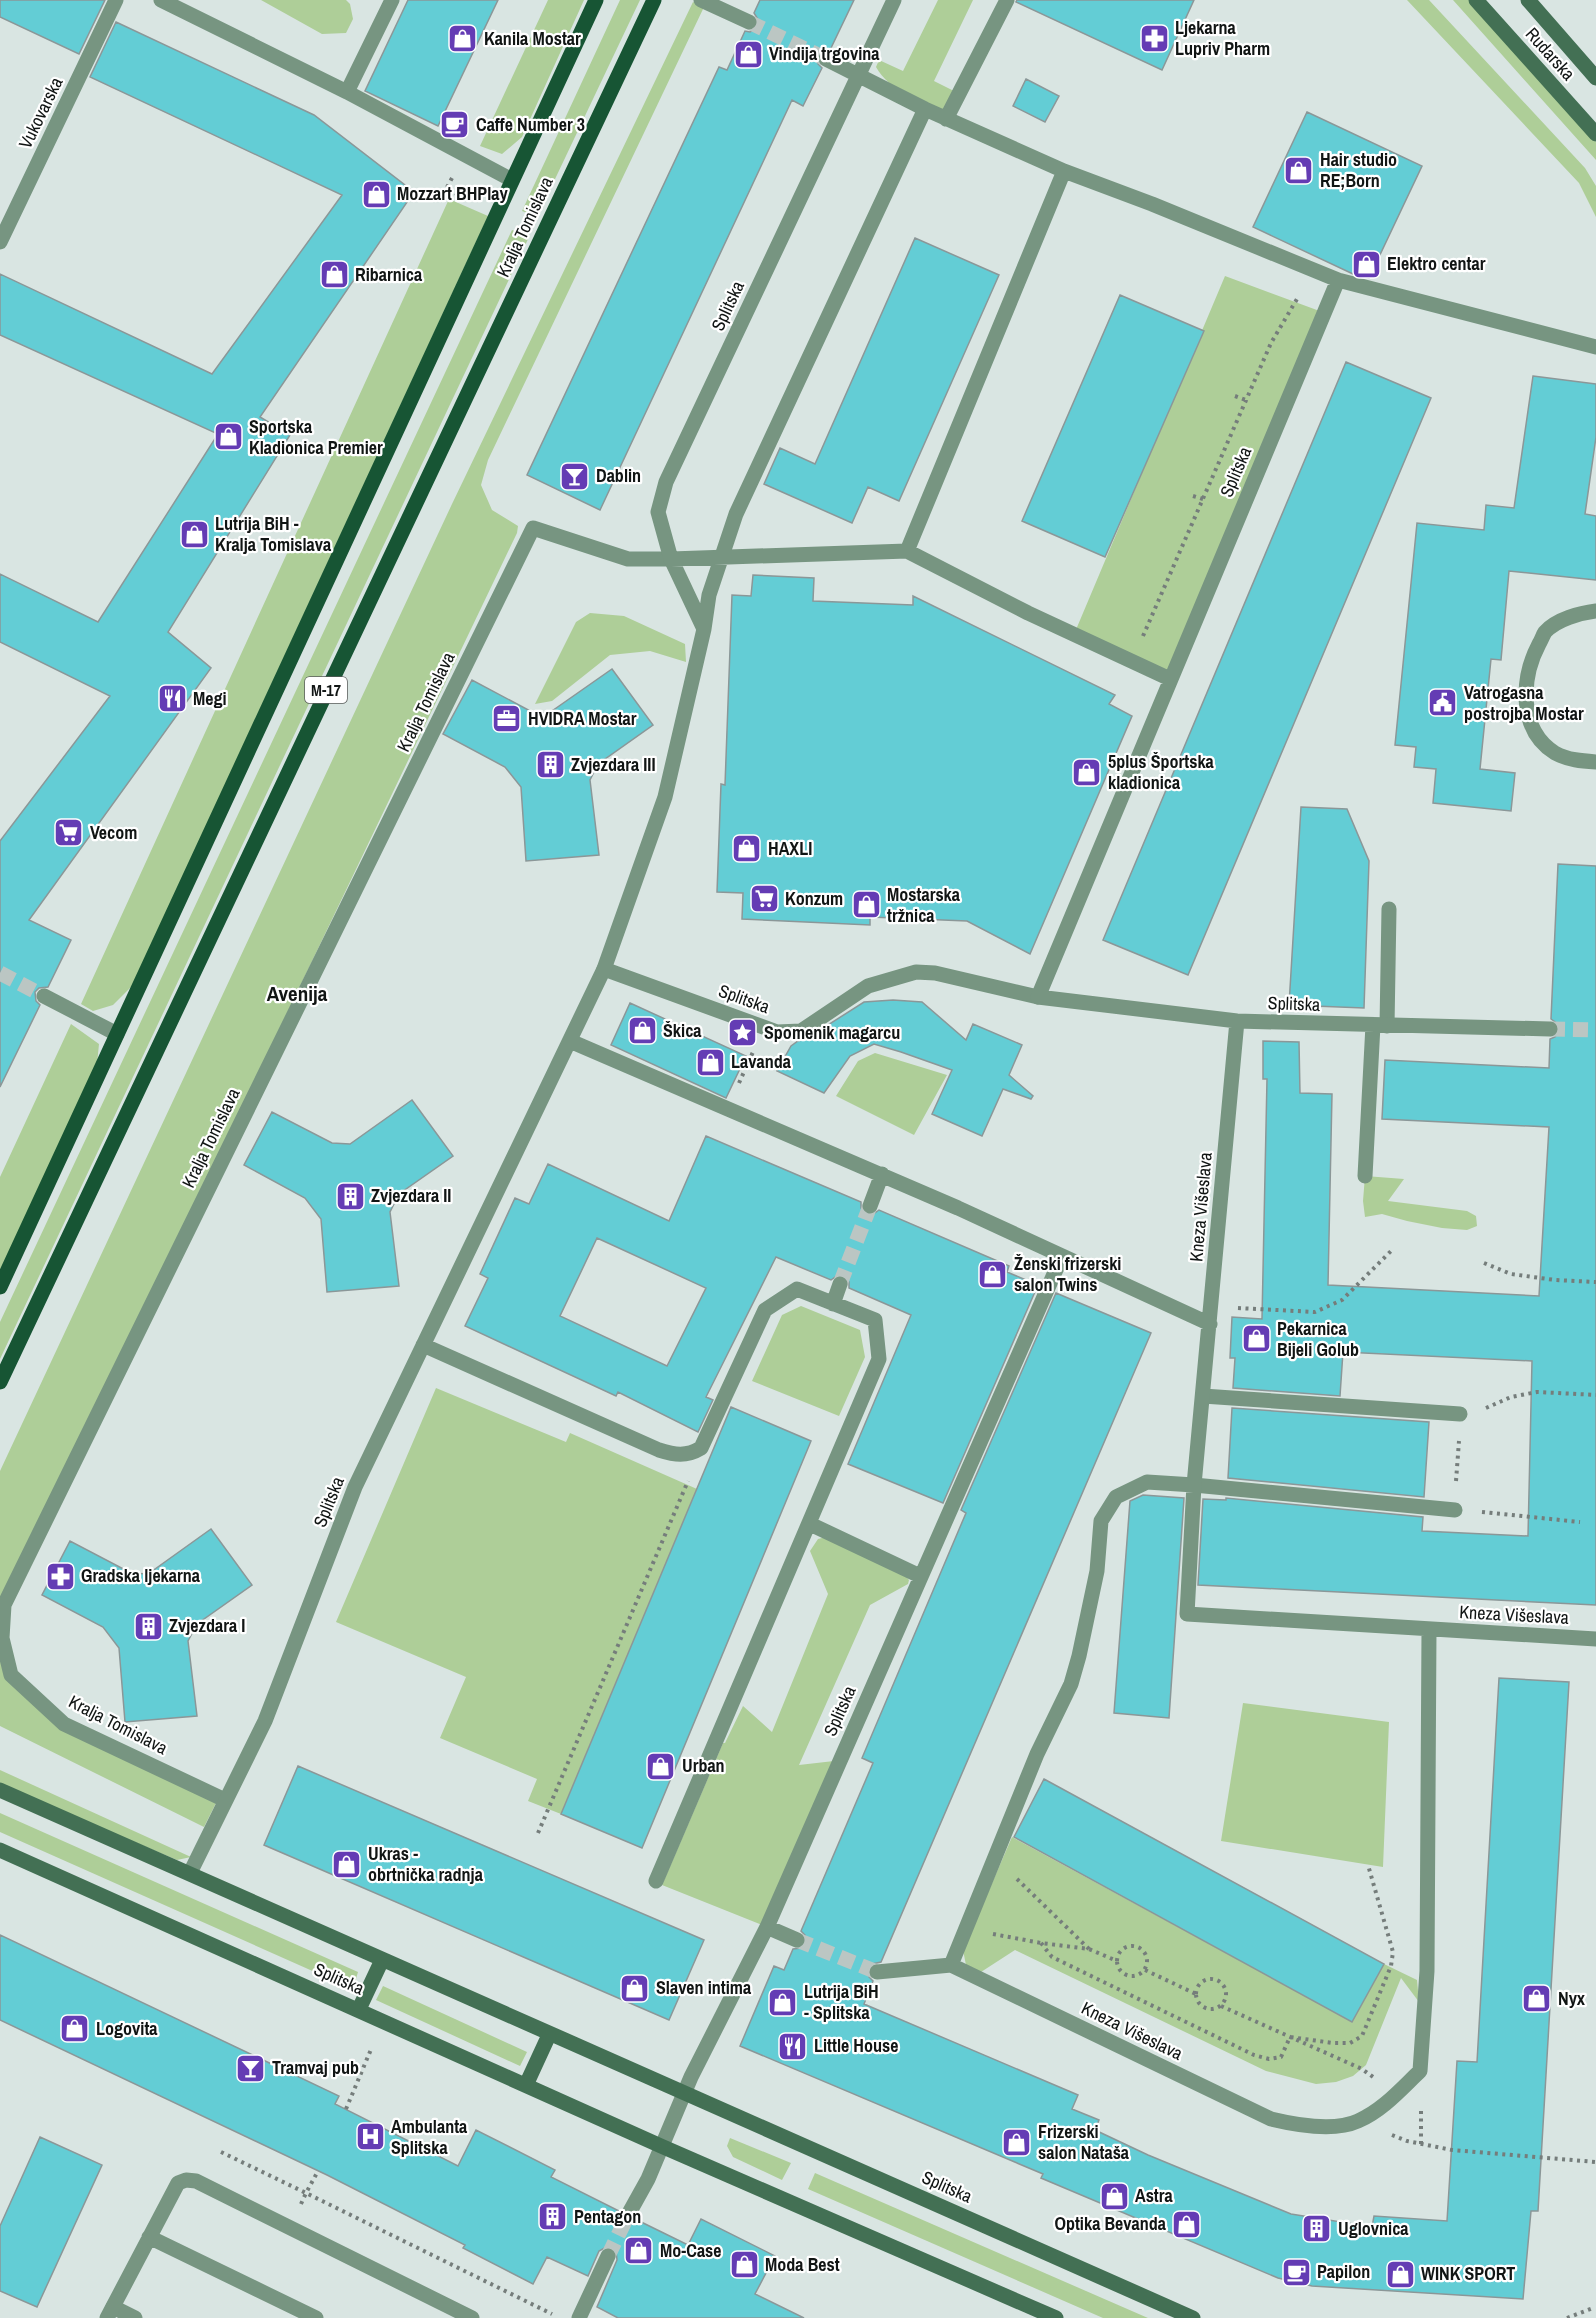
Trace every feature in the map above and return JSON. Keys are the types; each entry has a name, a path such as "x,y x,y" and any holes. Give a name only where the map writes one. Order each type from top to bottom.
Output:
{"main road":[{"name":"Kralja Tomislava","path":"0,1287 596,0"},
{"name":"Kralja Tomislava","path":"0,1382 654,0"},
{"name":"Rudarska","path":"1476,0 1596,134"},
{"name":"Rudarska","path":"1528,0 1596,78"},
{"name":"Splitska","path":"0,1790 549,2035 1193,2318"},
{"name":"Splitska","path":"0,1850 661,2146 1056,2318"},
{"path":"359,2009 382,1960"},
{"path":"526,2085 549,2035"}],"street":[{"name":"Vukovarska","path":"0,242 116,0"},
{"name":"Kralja Tomislava","path":"161,0 347,92 512,180"},
{"path":"347,92 392,0"},
{"path":"701,0 749,22"},
{"name":"Splitska","path":"704,629 671,559 658,512 666,482 894,0"},
{"path":"946,119 1007,0"},
{"path":"826,59 946,119 1064,171 1152,204 1338,280 1596,347"},
{"name":"Splitska","path":"190,1873 265,1721 355,1487 604,969 665,797 710,595 736,514 925,109"},
{"path":"907,551 1064,171"},
{"name":"Splitska","path":"1038,997 1338,280"},
{"name":"Kralja Tomislava","path":"225,1800 63,1724 11,1676 2,1638 4,1605 533,528 628,559 671,559"},
{"path":"671,559 907,551 1028,613 1170,679"},
{"path":"1596,611 1576,613 1546,631 1531,660 1525,689 1528,711 1537,736 1556,753 1574,760 1596,762"},
{"path":"1365,1176 1389,909"},
{"name":"Splitska","path":"604,969 777,1032 801,1031 868,986 916,972 935,973 1038,997 1237,1021 1550,1029"},
{"path":"44,996 117,1034"},
{"name":"Kneza Višeslava","path":"1237,1021 1194,1485 1187,1614 1596,1639"},
{"path":"570,1041 882,1174 1210,1324"},
{"path":"870,1206 882,1174"},
{"name":"Splitska","path":"661,2146 684,2094 767,1927 1062,1256"},
{"path":"833,1304 840,1284"},
{"path":"423,1345 659,1450 675,1455 690,1455 701,1448 765,1310 797,1289 875,1320 879,1359 656,1881"},
{"path":"1203,1396 1460,1414"},
{"path":"877,1972 951,1965 1037,1754 1071,1684 1097,1571 1101,1521 1116,1497 1147,1482 1455,1510"},
{"path":"810,1524 920,1576"},
{"name":"Kneza Višeslava","path":"951,1965 1271,2119 1298,2125 1332,2126 1357,2122 1387,2103 1420,2071 1427,1971 1429,1630"},
{"path":"767,1927 797,1940"},
{"path":"628,2215 648,2179 661,2146"},
{"path":"135,2318 110,2312 178,2183 186,2180 196,2181 472,2318"},
{"path":"149,2237 315,2318"},
{"path":"579,2318 608,2256"}],"path":[{"path":"1132,662 1271,343 1313,270"},
{"path":"1235,396 1246,400"},
{"path":"1193,496 1203,499"},
{"path":"727,1108 764,1027"},
{"path":"1212,1307 1315,1312 1342,1300 1393,1249"},
{"path":"1484,1263 1511,1274 1555,1280 1596,1282"},
{"path":"1580,1522 1455,1510 1460,1414 1483,1410 1511,1397 1537,1392 1596,1395"},
{"path":"538,1833 701,1448"},
{"path":"995,1857 1089,1949"},
{"path":"1290,2037 1350,2043 1362,2036 1391,1966 1394,1952 1368,1865"},
{"path":"983,1932 1089,1949 1117,1961"},
{"path":"1041,1943 1052,1957 1254,2055 1269,2059 1281,2057 1290,2037"},
{"path":"1135,1947 1146,1956 1145,1970 1137,1976 1127,1975 1119,1970 1118,1956 1125,1948 1135,1947"},
{"path":"1145,1970 1196,1994"},
{"path":"1221,2006 1227,1993 1222,1984 1218,1981 1204,1982 1197,1989 1196,1994 1199,2003 1207,2009 1221,2006 1362,2069 1389,2088 1394,2096"},
{"path":"346,2109 383,2020"},
{"path":"1357,2122 1407,2141 1436,2148 1596,2162"},
{"path":"221,2152 561,2318"},
{"path":"306,2193 318,2171"},
{"path":"1567,2318 1593,2308"}],"green space":[{"path":"261,0 346,0 350,4 353,19 346,33 322,34"},
{"path":"548,0 584,0 522,137 502,154 480,146"},
{"path":"620,0 640,0 537,217 522,211"},
{"path":"938,0 973,0 934,81 956,92 943,111 897,89 876,67 879,60 903,71"},
{"path":"1407,0 1429,0 1585,168 1596,186 1596,217 1579,183"},
{"path":"1453,0 1469,0 1596,142 1596,160"},
{"path":"693,2 704,7 488,460 481,485 492,510 518,526 517,533 121,1360 0,1606 0,1471 452,504"},
{"path":"449,199 488,216 132,986 113,1005 93,1011 81,1004"},
{"path":"512,230 529,237 0,1359 0,1322"},
{"path":"1225,276 1325,313 1170,679 1075,632"},
{"path":"590,613 624,616 685,644 686,662 650,651 610,655 552,701 535,704 576,622"},
{"path":"71,1024 99,1044 97,1064 0,1271 0,1177"},
{"path":"875,1053 947,1075 914,1135 836,1096 858,1061"},
{"path":"1365,1176 1404,1179 1388,1201 1467,1211 1476,1216 1477,1226 1467,1230 1442,1228 1382,1214 1365,1217 1363,1201"},
{"path":"801,1306 860,1330 865,1357 839,1416 752,1381 782,1315"},
{"path":"436,1388 566,1442 570,1433 697,1489 561,1814 528,1801 537,1779 440,1738 466,1677 336,1622"},
{"path":"826,1537 905,1575 909,1580 908,1584 870,1605 799,1765 834,1761 767,1927 662,1885 723,1743 743,1706 772,1732 828,1594 810,1551 818,1539"},
{"path":"0,1658 61,1727 216,1803 204,1827 0,1726"},
{"path":"1243,1703 1389,1722 1383,1867 1221,1841"},
{"path":"0,1770 191,1857 177,1860 0,1785"},
{"path":"0,1813 358,1972 353,1989 0,1832"},
{"path":"1012,1837 1351,2021 1384,1964 1417,1980 1419,2002 1401,1978 1366,2065 1353,2076 1336,2082 1316,2084 1266,2071 1015,1950 981,1972 966,1965 963,1950"},
{"path":"383,1986 527,2052 520,2066 376,2000"},
{"path":"730,2138 791,2163 782,2180 733,2157 727,2146"},
{"path":"815,2173 1148,2318 1103,2318 808,2189"}],"building":[{"path":"0,0 105,0 79,54 0,17"},
{"path":"408,0 498,0 438,126 365,91"},
{"path":"760,0 854,0 830,50 821,51 817,55 818,64 822,68 803,106 792,100 600,510 527,475 719,67 727,70 745,31 750,32 758,27 759,21 754,13"},
{"path":"1017,0 1194,0 1162,70 1016,2"},
{"path":"116,22 314,115 414,192 260,417 290,435 168,632 211,668 29,920 71,940 48,987 39,988 35,992 36,1001 40,1005 0,1087 0,841 110,696 0,642 0,574 98,622 218,434 0,335 0,274 212,374 342,195 90,77"},
{"path":"1026,79 1059,96 1045,122 1013,106"},
{"path":"1307,112 1422,166 1369,278 1353,274 1253,227"},
{"path":"915,238 999,275 899,501 868,487 852,523 764,484 780,448 815,464"},
{"path":"1120,295 1204,331 1105,557 1022,521"},
{"path":"1346,362 1431,398 1188,975 1103,940"},
{"name":"Vatrogasna postrojba Mostar","path":"1533,376 1596,384 1596,437 1585,514 1596,516 1596,580 1509,571 1501,660 1491,659 1480,769 1515,773 1511,811 1433,803 1436,769 1414,767 1416,747 1395,745 1417,523 1484,530 1486,505 1514,508"},
{"path":"753,575 814,578 813,601 913,605 913,596 1115,695 1109,704 1132,716 1030,954 967,921 870,917 870,925 742,919 743,893 717,892 721,784 725,785 732,595 751,596"},
{"name":"Zvjezdara III","path":"612,669 653,725 598,764 590,780 599,855 526,861 521,787 505,767 443,734 472,680 532,712 549,713"},
{"path":"1301,807 1347,809 1369,861 1364,1008 1289,1005"},
{"path":"1558,864 1596,866 1596,1605 1198,1585 1203,1499 1226,1500 1226,1498 1423,1517 1422,1531 1528,1536 1532,1361 1343,1352 1340,1396 1233,1388 1235,1358 1230,1358 1232,1317 1262,1319 1267,1079 1263,1079 1263,1041 1299,1042 1300,1093 1332,1094 1328,1285 1539,1296 1549,1127 1382,1119 1385,1060 1549,1068 1550,1039 1555,1037 1560,1030 1558,1024 1551,1019"},
{"path":"893,1000 922,1002 966,1040 973,1024 1022,1045 1009,1075 1033,1096 1031,1099 1003,1089 982,1136 932,1114 952,1070 901,1052 874,1044 850,1056 824,1093 777,1071 791,1046 798,1041 806,1039 864,1002"},
{"path":"630,1003 746,1056 726,1098 611,1045"},
{"name":"Zvjezdara II","path":"412,1100 453,1156 399,1194 390,1212 399,1286 327,1292 321,1219 305,1198 244,1165 272,1112 332,1143 350,1144"},
{"path":"706,1136 861,1202 861,1208 866,1215 872,1215 879,1210 1009,1266 1007,1272 1038,1285 943,1503 848,1464 911,1315 849,1288 849,1282 844,1275 838,1275 831,1280 776,1257 706,1397 713,1400 698,1432 618,1392 616,1396 465,1326 488,1278 480,1274 515,1198 529,1204 548,1164 669,1221","holes":["597,1238 706,1288 667,1366 560,1316"]},
{"path":"1056,1293 1151,1333 881,1962 872,1964 868,1969 869,1977 873,1981 864,2004 1078,2095 1072,2109 1099,2120 1095,2130 1148,2155 1291,2214 1372,2227 1374,2216 1447,2221 1457,2061 1477,2062 1499,1678 1569,1682 1538,2211 1531,2211 1523,2299 1312,2286 1278,2278 1041,2178 1043,2174 740,2046 774,1966 784,1970 793,1949 802,1948 806,1943 805,1935 801,1931 873,1763 862,1758 966,1513 961,1510"},
{"path":"731,1407 811,1441 642,1848 561,1814"},
{"path":"1232,1408 1429,1422 1424,1497 1228,1478"},
{"path":"1143,1495 1184,1498 1169,1718 1114,1713 1130,1501"},
{"name":"Zvjezdara I","path":"211,1529 252,1585 197,1624 188,1641 197,1716 125,1722 119,1648 103,1627 42,1595 70,1541 131,1573 148,1574"},
{"path":"298,1766 704,1940 669,2020 264,1845"},
{"path":"1044,1779 1384,1964 1352,2022 1014,1837"},
{"path":"0,1935 339,2096 335,2104 458,2166 476,2130 555,2170 551,2177 619,2211 619,2219 624,2224 632,2224 637,2220 688,2245 701,2219 775,2256 755,2294 804,2318 618,2318 597,2307 617,2260 616,2250 608,2246 599,2251 588,2276 547,2257 533,2284 463,2248 465,2245 327,2175 0,2020"},
{"path":"40,2137 102,2165 37,2307 0,2291 0,2226"}],"tunnel":[{"path":"749,22 826,59"},
{"path":"0,973 44,996"},
{"path":"1550,1029 1596,1030"},
{"path":"840,1284 870,1206"},
{"path":"797,1940 877,1972"},
{"path":"608,2256 628,2215"}],"place":[{"name":"Ljekarna Lupriv Pharm","path":"1154,38"},
{"name":"Kanila Mostar","path":"463,39"},
{"name":"Vindija trgovina","path":"748,54"},
{"name":"Caffe Number 3","path":"455,125"},
{"name":"Hair studio RE;Born","path":"1299,170"},
{"name":"Mozzart BHPlay","path":"376,194"},
{"name":"Elektro centar","path":"1366,264"},
{"name":"Ribarnica","path":"334,275"},
{"name":"Sportska Kladionica Premier","path":"228,437"},
{"name":"Dablin","path":"575,476"},
{"name":"Lutrija BiH - Kralja Tomislava","path":"194,534"},
{"name":"Megi","path":"172,699"},
{"name":"Vatrogasna postrojba Mostar","path":"1443,703"},
{"name":"HVIDRA Mostar","path":"507,719"},
{"name":"Zvjezdara III","path":"550,765"},
{"name":"5plus Športska kladionica","path":"1087,772"},
{"name":"Vecom","path":"69,833"},
{"name":"HAXLI","path":"747,849"},
{"name":"Konzum","path":"764,899"},
{"name":"Mostarska tržnica","path":"866,905"},
{"name":"Škica","path":"642,1031"},
{"name":"Spomenik magarcu","path":"743,1033"},
{"name":"Lavanda","path":"710,1062"},
{"name":"Zvjezdara II","path":"350,1196"},
{"name":"Ženski frizerski salon Twins","path":"993,1274"},
{"name":"Pekarnica Bijeli Golub","path":"1256,1339"},
{"name":"Gradska ljekarna","path":"60,1576"},
{"name":"Zvjezdara I","path":"148,1626"},
{"name":"Urban","path":"661,1766"},
{"name":"Ukras - obrtnička radnja","path":"347,1864"},
{"name":"Slaven intima","path":"635,1988"},
{"name":"Nyx","path":"1537,1999"},
{"name":"Lutrija BiH - Splitska","path":"783,2002"},
{"name":"Logovita","path":"75,2029"},
{"name":"Little House","path":"793,2046"},
{"name":"Tramvaj pub","path":"251,2068"},
{"name":"Ambulanta Splitska","path":"370,2137"},
{"name":"Frizerski salon Nataša","path":"1017,2142"},
{"name":"Astra","path":"1114,2196"},
{"name":"Pentagon","path":"553,2217"},
{"name":"Optika Bevanda","path":"1187,2224"},
{"name":"Uglovnica","path":"1317,2229"},
{"name":"Mo-Case","path":"639,2251"},
{"name":"Moda Best","path":"744,2265"},
{"name":"Papilon","path":"1296,2272"},
{"name":"WINK SPORT","path":"1400,2274"}],"district":[{"name":"Avenija","path":"297,994"}]}
